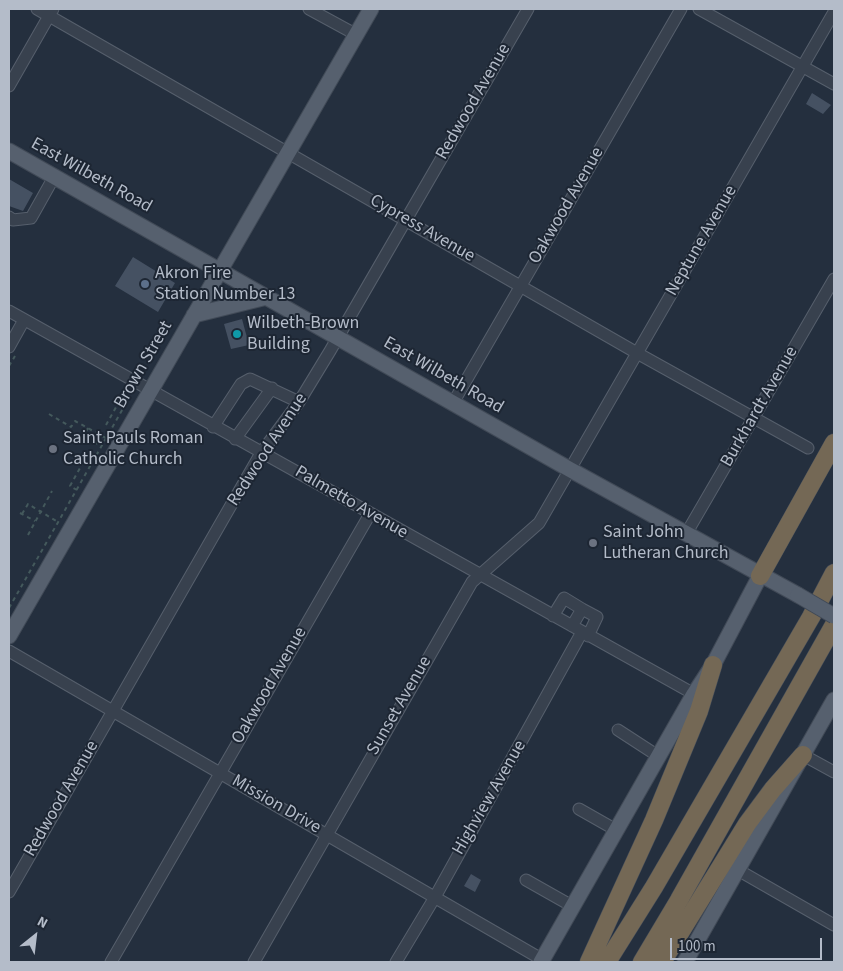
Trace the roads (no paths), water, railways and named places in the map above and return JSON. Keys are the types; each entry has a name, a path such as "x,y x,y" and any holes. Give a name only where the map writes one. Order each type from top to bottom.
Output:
{"highway":[{"path":"760,576 834,443"},
{"path":"606,962 703,802 812,616 834,573"},
{"path":"642,962 834,626"},
{"path":"589,962 654,820 699,711 713,665"},
{"path":"662,962 747,824 772,789 803,754"}],"main road":[{"name":"Brown Street","path":"9,636 371,9"},
{"name":"East Wilbeth Road","path":"9,151 569,469 834,616"},
{"path":"194,315 267,297"},
{"path":"542,961 658,756 713,665 760,576"},
{"path":"685,962 834,700"}],"street":[{"name":"Cypress Avenue","path":"37,9 51,12 406,220 637,353 808,448"},
{"path":"309,9 355,34"},
{"name":"Redwood Avenue","path":"9,892 261,454 300,402 528,9"},
{"name":"Oakwood Avenue","path":"454,403 681,9"},
{"path":"699,9 834,84"},
{"path":"9,86 51,12"},
{"name":"Neptune Avenue","path":"569,469 834,12"},
{"path":"9,217 13,220 31,218 54,177"},
{"name":"Burkhardt Avenue","path":"686,534 834,279"},
{"name":"Palmetto Avenue","path":"9,311 150,392 261,454 298,472 694,694"},
{"path":"12,350 24,320"},
{"path":"213,427 241,384 250,380 272,388 300,402"},
{"path":"235,439 272,388"},
{"name":"Sunset Avenue","path":"254,962 472,582 539,523 569,469"},
{"name":"Oakwood Avenue","path":"110,962 370,514"},
{"path":"553,616 564,598 597,617 581,631"},
{"path":"581,631 582,609"},
{"name":"Highview Avenue","path":"396,962 435,897 581,631"},
{"name":"Mission Drive","path":"9,651 435,897 542,961"},
{"path":"618,730 658,756"},
{"path":"803,754 834,772"},
{"path":"579,809 616,830"},
{"path":"738,870 834,925"},
{"path":"526,880 572,906"}],"place":[{"name":"Akron Fire Station Number 13","path":"145,284"},
{"name":"Wilbeth-Brown Building","path":"237,334"},
{"name":"Saint Pauls Roman Catholic Church","path":"53,449"},
{"name":"Saint John Lutheran Church","path":"593,543"}]}
